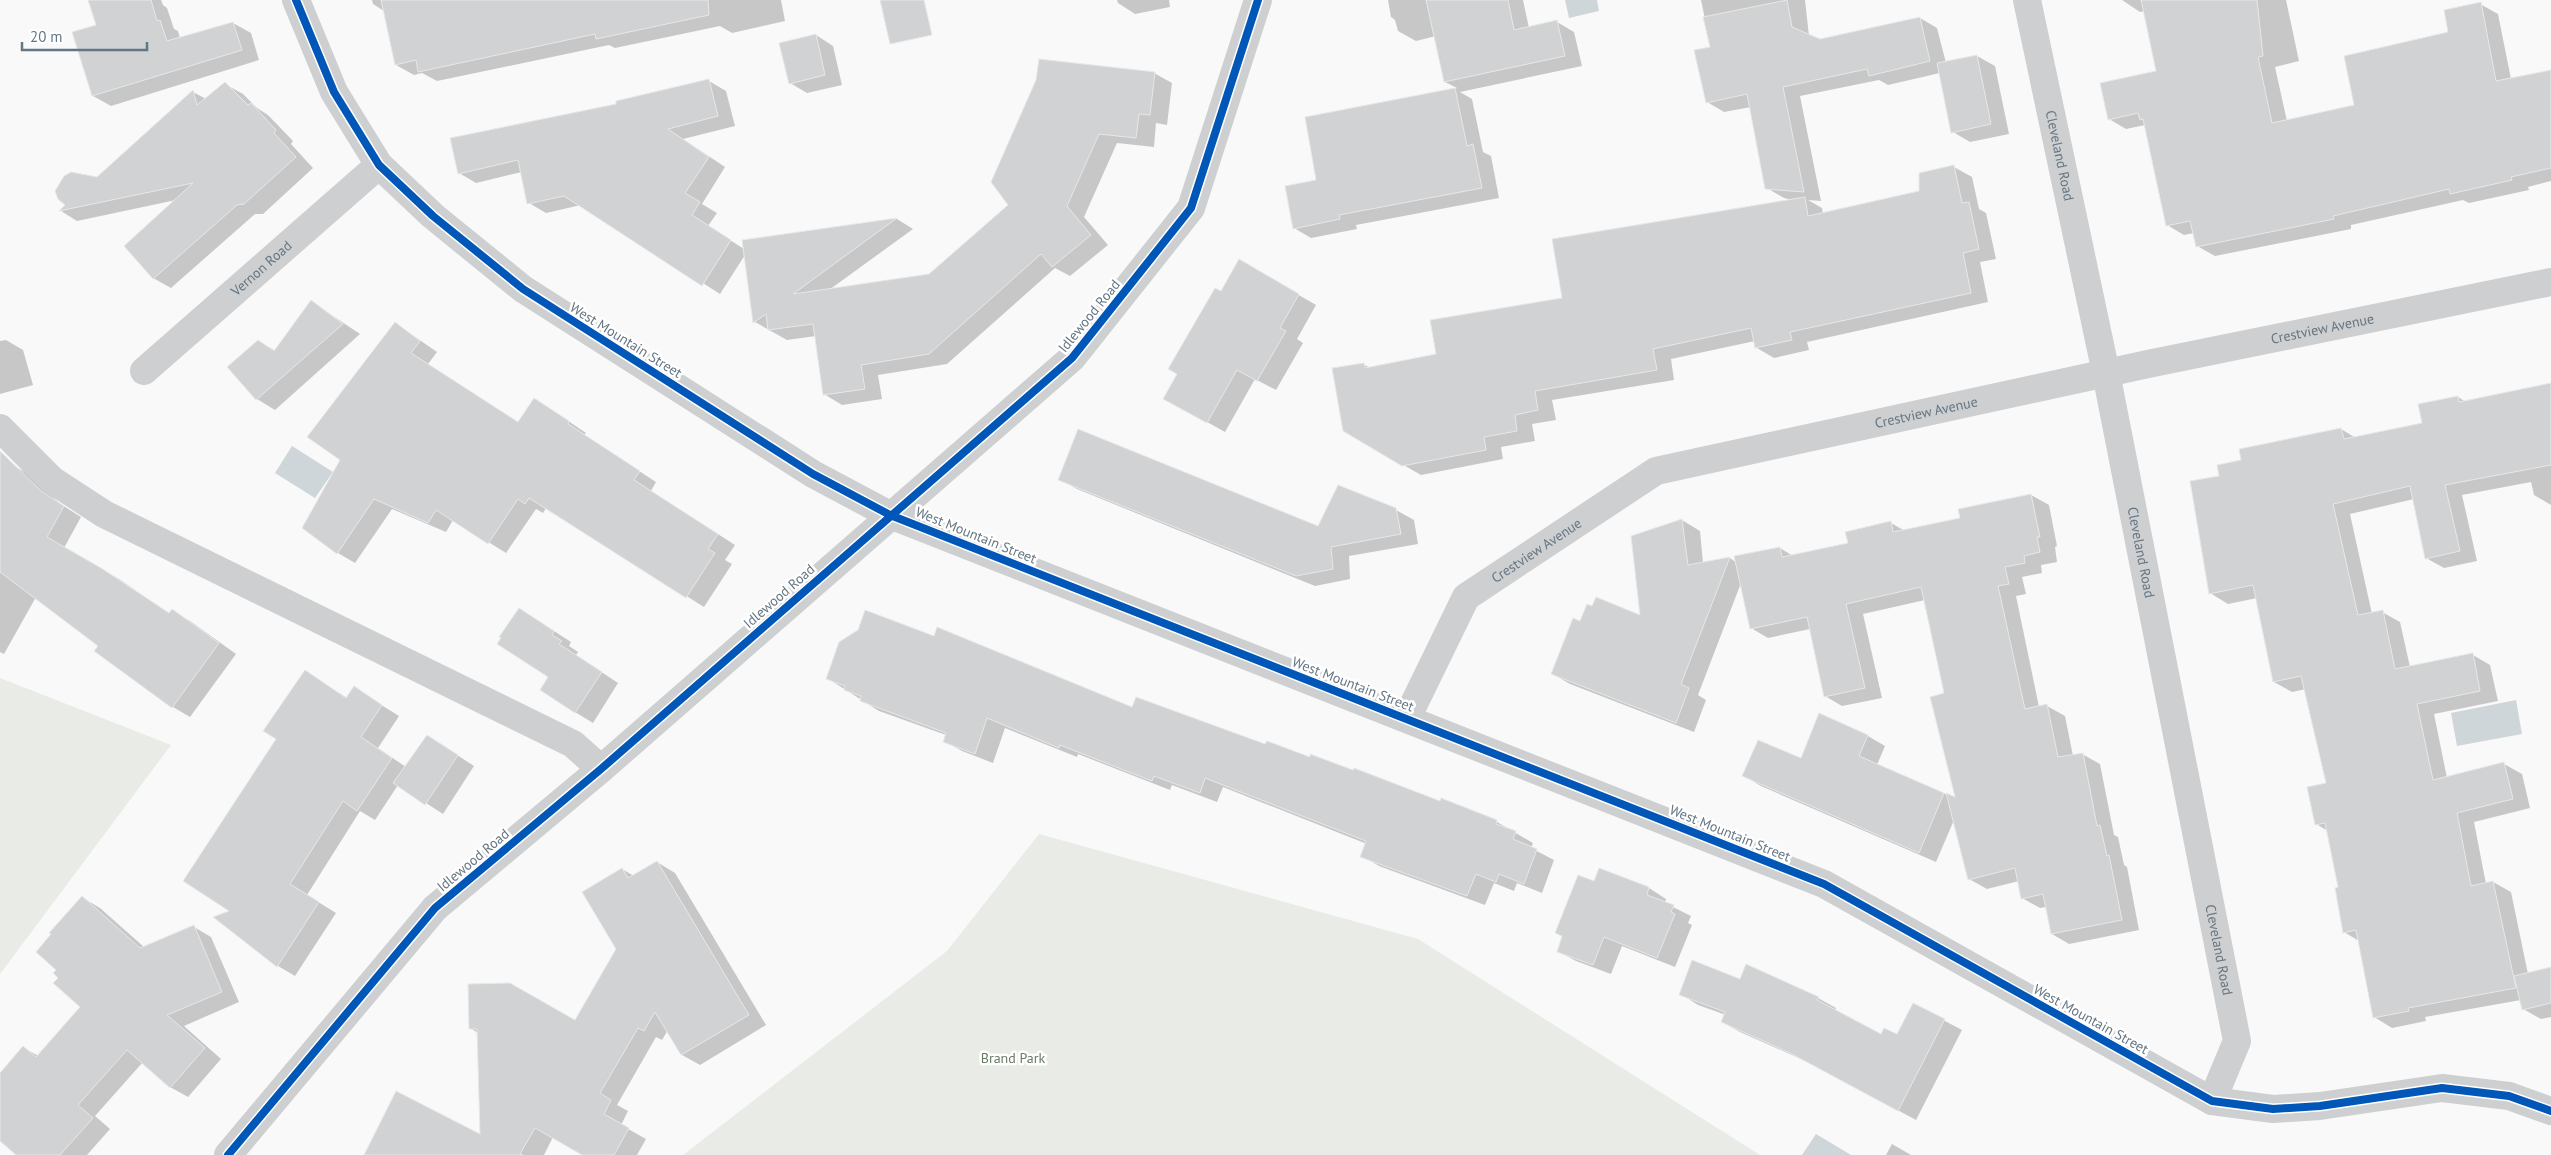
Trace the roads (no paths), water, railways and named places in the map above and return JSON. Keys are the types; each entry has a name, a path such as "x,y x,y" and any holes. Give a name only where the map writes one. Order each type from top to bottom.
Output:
{"street":[{"name":"West Mountain Street","path":"296,0 334,92 379,165 433,216 523,289 813,474 890,515 1824,884 2212,1100 2282,1108 2320,1106 2442,1088 2509,1096 2551,1111"},
{"name":"Idlewood Road","path":"228,1155 435,908 601,769 1072,358 1191,208 1258,0"},
{"name":"Cleveland Road","path":"2027,0 2106,373 2238,1041 2212,1100"},
{"name":"Vernon Road","path":"144,371 379,165"},
{"name":"Crestview Avenue","path":"1407,718 1466,597 1656,471 2106,373 2551,282"},
{"path":"0,428 52,480 104,514 574,744 601,769"}],"park label":[{"name":"Brand Park","path":"1013,1058"}]}
